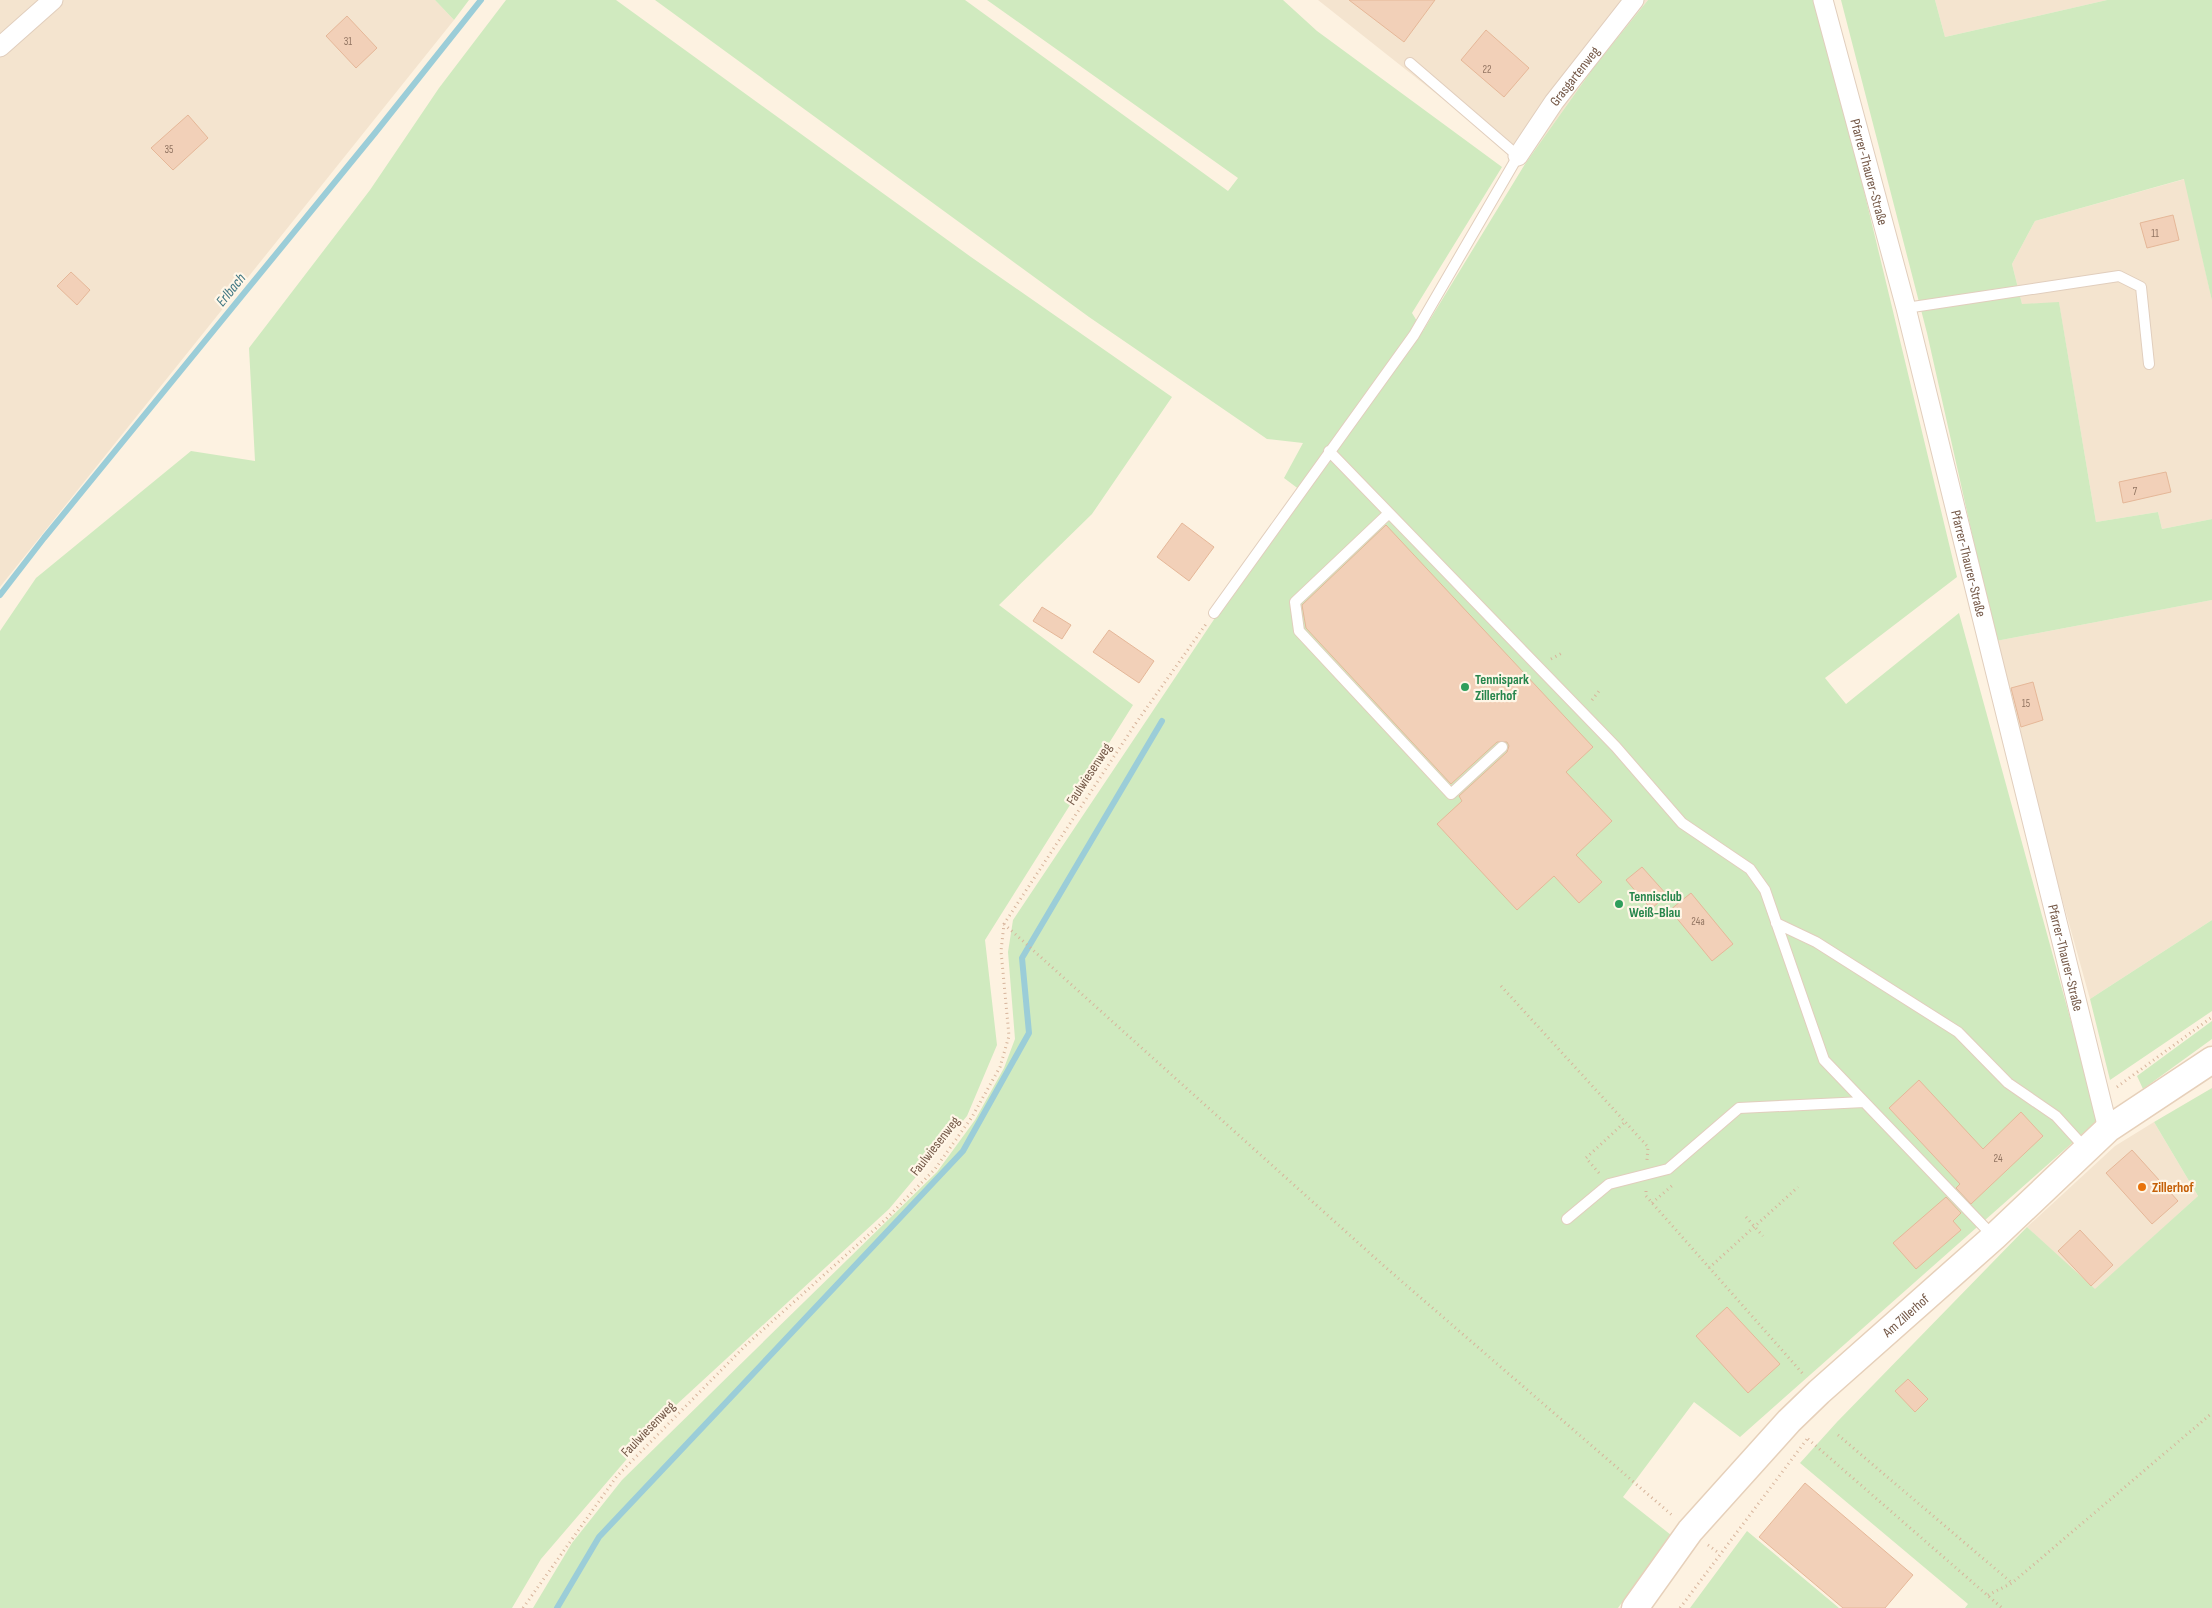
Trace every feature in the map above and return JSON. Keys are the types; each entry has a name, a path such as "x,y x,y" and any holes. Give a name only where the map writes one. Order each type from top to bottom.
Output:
{"street":[{"name":"Grasgartenweg","path":"1518,156 1554,102 1634,0"},
{"name":"Pfarrer-Thaurer-Straße","path":"1823,0 1906,308 2108,1129"},
{"path":"0,47 45,3"},
{"name":"Am Zillerhof","path":"1635,1608 1690,1531 1772,1440 1819,1392 1994,1237 2108,1129 2212,1060"}],"lane":[{"path":"1214,613 1414,335 1518,156 1410,63"},
{"path":"1906,308 2119,276 2141,287 2149,364"},
{"path":"1329,451 1616,748 1682,823 1750,869 1765,890 1824,1060 1994,1237"},
{"path":"1389,513 1295,602 1299,631 1451,794 1502,747"},
{"path":"1776,923 1816,942 1958,1032 2008,1082 2056,1116 2086,1150"},
{"path":"1567,1219 1610,1184 1668,1169 1739,1108 1864,1102"}],"path":[{"name":"Faulwiesenweg","path":"523,1608 617,1476 746,1345 885,1220 935,1169 972,1118 1000,1067 1008,1036 1001,951 1004,924 1136,723 1214,613"},
{"path":"1004,924 1037,951 1384,1266 1690,1531"},
{"path":"2100,1099 2212,1018"},
{"path":"1610,1184 1586,1158 1624,1122"},
{"path":"1709,1268 1798,1187"},
{"path":"1746,1217 1763,1236"},
{"path":"1988,1595 2012,1583 2212,1413"},
{"path":"1838,1435 2012,1583"},
{"path":"1680,1608 1808,1438 2002,1608"}],"shaded area":[{"path":"0,0 435,0 454,20 0,587"},
{"path":"1318,0 1648,0 1594,67 1525,164"},
{"path":"1935,0 2107,0 1945,37"},
{"path":"2185,179 2212,301 2212,519 2162,529 2158,512 2096,522 2059,303 2022,304 2012,264 2035,221"},
{"path":"2212,600 2212,920 2090,999 2004,690 1996,641"},
{"path":"2154,1122 2198,1196 2095,1290 2027,1227 2115,1146"}],"green space":[{"path":"435,0 469,0 454,20"},
{"path":"506,0 616,0 971,257 1172,397 1092,514 999,605 1133,705 985,940 997,1045 967,1116 889,1209 662,1418 541,1559 512,1608 0,1608 0,631 36,578 191,451 255,461 249,348 370,190 439,88"},
{"path":"655,0 965,0 1228,191 1238,178 987,0 1283,0 1317,31 1502,167 1412,313 1423,331 1525,164 1594,67 1648,0 1818,0 1957,577 1825,678 1846,704 1959,613 2098,1120 1740,1437 1694,1402 1623,1497 1671,1535 1618,1608 533,1608 572,1543 622,1480 937,1172 975,1120 1004,1068 1015,1039 1008,952 1013,920 1227,600 1304,493 1284,478 1303,443 1267,439 1089,317"},
{"path":"1841,0 1935,0 1945,37 2107,0 2212,0 2212,301 2184,179 2035,221 2012,264 2022,304 2059,302 2096,522 2158,512 2162,529 2212,519 2212,600 1996,641 1927,333"},
{"path":"2212,920 2212,1011 2110,1080 2090,999"},
{"path":"2212,1021 2212,1039 2143,1089 2137,1076"},
{"path":"2212,1088 2212,1608 1965,1608 1968,1604 1800,1463 1837,1422 2027,1227 2095,1289 2198,1196 2154,1122"},
{"path":"1747,1531 1839,1608 1690,1608"}],"building":[{"path":"1349,0 1435,0 1404,42"},
{"path":"347,16 377,48 356,68 326,36"},
{"path":"1486,30 1529,68 1504,97 1461,60"},
{"path":"188,115 208,138 173,170 151,148"},
{"path":"2173,215 2179,240 2147,248 2140,223"},
{"path":"71,272 90,290 77,305 57,286"},
{"path":"2166,472 2171,492 2123,503 2119,482"},
{"path":"1182,523 1214,547 1189,581 1157,557"},
{"path":"1386,525 1593,747 1566,772 1612,821 1576,855 1602,882 1579,903 1554,876 1517,910 1437,824 1462,801 1459,796 1507,752 1509,746 1507,742 1497,742 1451,784 1306,628 1302,605"},
{"path":"1042,607 1071,625 1062,639 1033,621"},
{"path":"1109,630 1154,661 1139,683 1093,652"},
{"path":"2033,682 2043,720 2021,727 2011,688"},
{"path":"1642,867 1667,895 1651,909 1626,880"},
{"path":"1691,893 1733,944 1712,961 1670,910"},
{"path":"1919,1080 1983,1149 2021,1112 2043,1136 1971,1204 1956,1188 1960,1184 1889,1108"},
{"name":"Zillerhof","path":"2132,1150 2178,1201 2152,1224 2106,1173"},
{"path":"1946,1197 1961,1213 1953,1221 1961,1230 1916,1269 1893,1243"},
{"path":"2080,1230 2113,1265 2091,1286 2058,1251"},
{"path":"1727,1307 1780,1364 1748,1393 1696,1336"},
{"path":"1908,1379 1928,1399 1915,1412 1895,1391"},
{"path":"1805,1483 1913,1575 1885,1608 1843,1608 1759,1537"}],"waterway":[{"name":"Erlbach","path":"0,595 44,538 375,133 481,0"},
{"path":"557,1608 599,1537 963,1151 1029,1033 1022,958 1162,721"}],"place":[{"name":"Tennispark Zillerhof","path":"1465,687"},
{"name":"Tennisclub Weiß-Blau","path":"1619,904"},
{"name":"Zillerhof","path":"2142,1187"}]}
